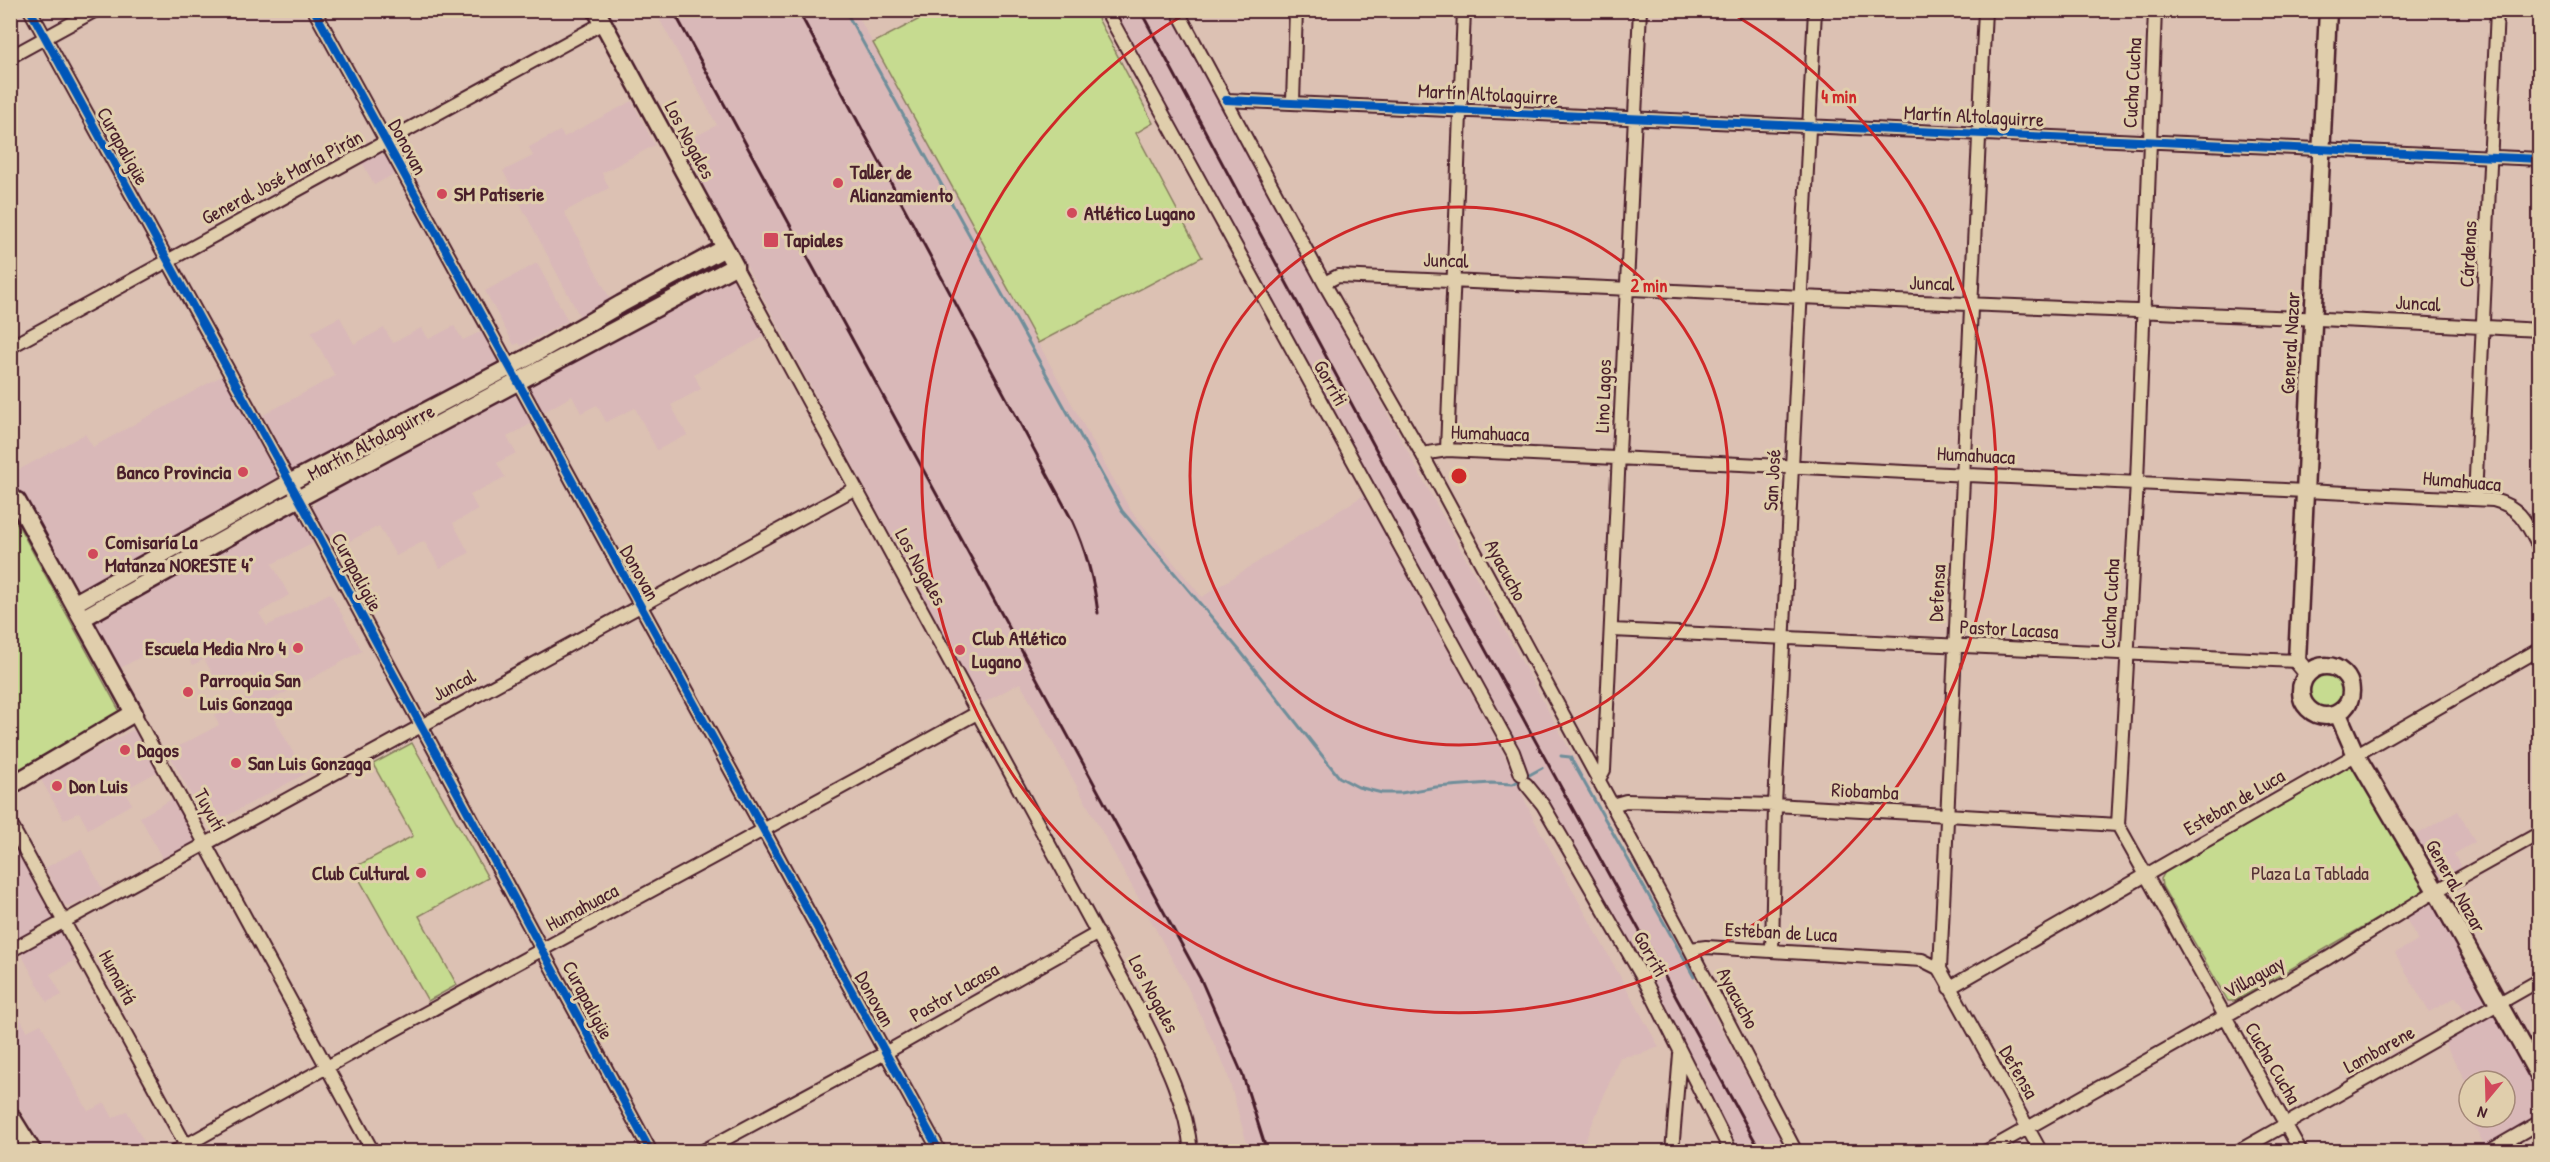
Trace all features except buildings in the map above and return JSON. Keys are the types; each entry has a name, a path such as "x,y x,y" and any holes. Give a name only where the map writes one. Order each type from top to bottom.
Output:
{"street":[{"name":"Curapaligüe","path":"30,10 421,725 651,1152"},
{"path":"10,57 96,10"},
{"name":"Donovan","path":"314,10 939,1152"},
{"name":"Gorriti","path":"1106,10 1513,752 1524,779 1543,805 1647,985 1731,1152"},
{"name":"Ayacucho","path":"1177,10 1324,283 1422,454 1690,949 1796,1152"},
{"path":"1293,101 1296,10"},
{"path":"1447,450 1464,10"},
{"name":"Lino Lagos","path":"1598,781 1604,770 1612,630 1640,10"},
{"name":"San José","path":"1772,951 1775,805 1815,10"},
{"name":"Defensa","path":"1985,10 1940,969 2041,1152"},
{"name":"Cucha Cucha","path":"2155,10 2137,482 2118,825 2301,1152"},
{"name":"General Nazar","path":"2302,667 2304,490 2328,10"},
{"name":"Cárdenas","path":"2475,499 2497,10"},
{"name":"General José María Pirán","path":"10,347 387,142 599,17"},
{"name":"Los Nogales","path":"599,17 1150,1030 1172,1077 1191,1152"},
{"name":"Martín Altolaguirre","path":"1227,100 1293,101 2540,159"},
{"name":"Martín Altolaguirre","path":"83,618 298,499 725,249"},
{"name":"Martín Altolaguirre","path":"75,603 289,483 735,266"},
{"name":"Juncal","path":"1324,283 1338,276 1454,280 1801,297 2312,317 2540,330"},
{"name":"Humahuaca","path":"1422,454 1447,450 2475,499 2506,503 2523,517 2540,549"},
{"name":"Juncal","path":"10,951 854,489"},
{"name":"Tuyutí","path":"13,498 75,603 373,1152"},
{"name":"Pastor Lacasa","path":"1612,630 1783,636 2127,654 2302,667"},
{"name":"Esteban de Luca","path":"1949,988 2540,649"},
{"path":"2330,666 2344,673 2351,688 2351,696 2348,704 2338,714 2318,715 2304,705 2300,688 2302,667 2330,666"},
{"path":"10,786 135,713"},
{"name":"Humahuaca","path":"174,1152 187,1148 326,1066 764,831 976,713"},
{"name":"General Nazar","path":"2338,714 2356,755 2436,891 2540,1078"},
{"name":"Riobamba","path":"1612,805 1626,801 1775,805 2118,825"},
{"name":"Humaitá","path":"10,823 65,920 187,1148"},
{"name":"Villaguay","path":"1984,1152 2223,1015 2328,958 2436,891 2540,833"},
{"name":"Pastor Lacasa","path":"701,1152 885,1053 1098,933"},
{"name":"Esteban de Luca","path":"1690,949 1706,947 1922,960 1940,969"},
{"name":"Lambarene","path":"2237,1152 2540,980"},
{"path":"1672,1152 1680,1053"},
{"path":"2488,1152 2540,1122"},
{"path":"13,1126 33,1152"}],"shaded area":[{"path":"655,11 855,11 1131,511 1202,597 1364,495 1502,750 1534,820 1659,1047 1641,1054 1620,1057 1581,1151 1249,1151 1227,1072 1188,988 1020,683 981,704 681,144 717,125"},
{"path":"1113,11 1169,11 1787,1151 1735,1151"},
{"path":"632,101 655,145 602,173 609,188 564,212 611,300 580,317 503,171 533,156 529,147 560,131 564,137"},
{"path":"381,154 390,159 398,172 374,185 362,162"},
{"path":"537,263 568,321 521,346 519,343 514,345 485,291"},
{"path":"735,275 769,334 694,374 701,389 671,405 687,435 657,450 635,408 606,422 597,405 581,413 572,396 542,413 530,390 531,383 726,276"},
{"path":"340,317 354,344 384,328 393,343 421,328 429,339 454,326 463,340 482,331 498,365 293,473 263,415 335,376 311,332"},
{"path":"225,374 282,474 281,480 86,588 76,588 70,585 11,474 85,434 93,447"},
{"path":"513,393 521,396 536,421 507,437 516,453 497,463 505,477 470,495 478,510 453,523 469,553 440,568 424,541 396,556 379,526 334,549 315,514 313,507 318,497"},
{"path":"291,511 300,513 318,541 272,564 289,595 259,613 267,626 330,593 362,651 266,703 305,774 208,826 168,752 219,725 214,715 259,690 250,673 221,688 204,659 193,665 185,652 170,659 162,645 117,670 93,626 94,622"},
{"path":"133,730 159,771 124,790 132,804 88,829 79,812 64,820 40,778"},
{"path":"174,798 196,839 194,843 163,860 140,817"},
{"path":"2458,811 2475,842 2454,854 2463,871 2439,883 2411,838"},
{"path":"10,829 56,917 11,943 10,943"},
{"path":"81,849 103,890 69,907 64,904 45,868"},
{"path":"2431,904 2437,907 2486,995 2484,1004 2467,1014 2456,997 2429,1012 2395,953 2418,940 2405,917"},
{"path":"64,928 82,956 50,974 62,995 47,1002 19,950"},
{"path":"11,1002 27,1031 41,1024 88,1111 105,1103 113,1118 127,1111 149,1151 45,1151 11,1094"},
{"path":"2491,1013 2499,1017 2539,1086 2539,1116 2517,1128 2517,1069 2459,1069 2442,1039"},
{"path":"2539,1033 2539,1068 2525,1041"},
{"path":"2475,1129 2516,1129 2485,1146"}],"green space":[{"name":"Atlético Lugano","path":"935,11 1094,11 1153,123 1136,133 1202,257 1038,343 873,43"},
{"path":"12,514 120,712 11,774 10,515"},
{"path":"2326,671 2341,677 2347,692 2341,707 2326,713 2311,707 2305,692 2311,677"},
{"name":"Club Cultural","path":"412,743 488,878 419,916 457,985 428,1001 353,868 413,836 373,764"},
{"name":"Plaza La Tablada","path":"2350,766 2355,767 2423,882 2423,890 2235,1001 2228,1001 2162,886 2161,879 2165,872"}],"waterway":[{"path":"845,10 1122,511 1240,651 1339,777 1358,787 1382,793 1401,793 1436,787 1491,783 1513,784 1542,768"},
{"path":"1561,756 1570,757 1694,977"}],"railway":[{"path":"673,10 1202,982 1243,1076 1267,1152"},
{"path":"798,10 1073,522 1089,567 1098,613"},
{"path":"1140,10 1400,494 1761,1152"}],"cycle path":[{"path":"30,10 299,499 651,1152"},
{"path":"314,10 940,1152"},
{"path":"1226,100 2540,159"}],"place":[{"name":"Taller de Alianzamiento","path":"838,183"},
{"name":"SM Patiserie","path":"442,194"},
{"name":"Atlético Lugano","path":"1072,213"},
{"name":"Tapiales","path":"771,240"},
{"name":"Banco Provincia","path":"243,472"},
{"name":"Comisaría La Matanza NORESTE 4°","path":"93,554"},
{"name":"Escuela Media Nro 4","path":"298,648"},
{"name":"Club Atlético Lugano","path":"960,650"},
{"name":"Parroquia San Luis Gonzaga","path":"188,692"},
{"name":"Dagos","path":"125,750"},
{"name":"San Luis Gonzaga","path":"236,763"},
{"name":"Don Luis","path":"57,786"},
{"name":"Club Cultural","path":"421,873"}]}
